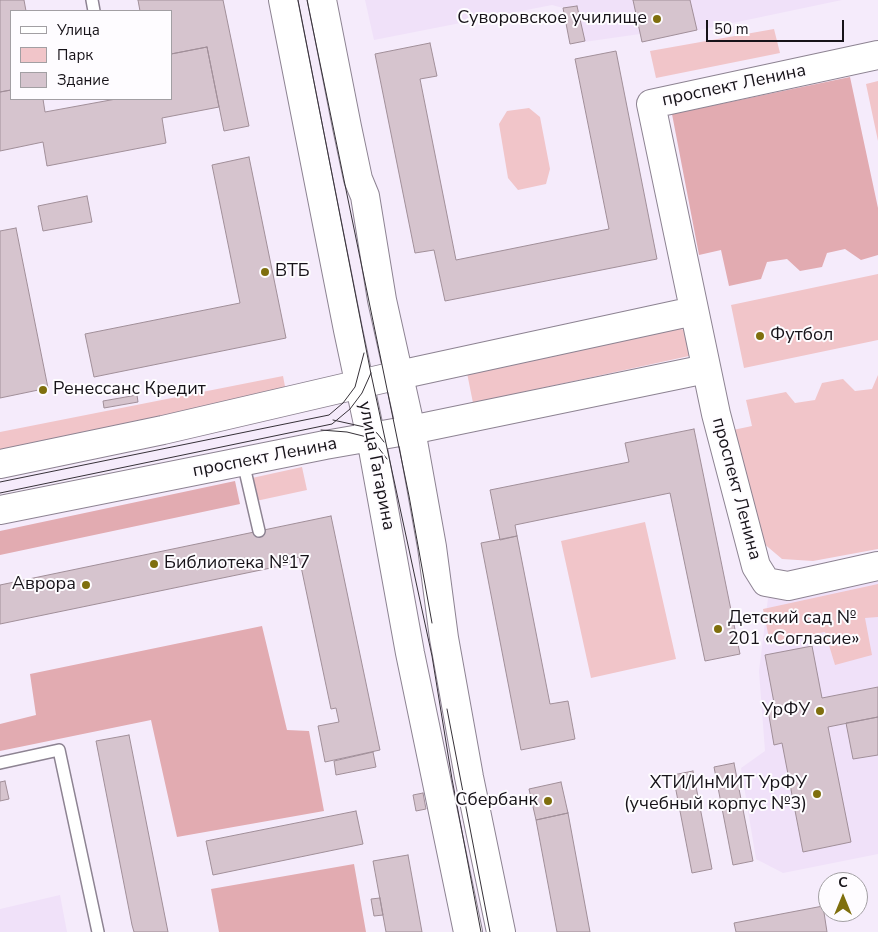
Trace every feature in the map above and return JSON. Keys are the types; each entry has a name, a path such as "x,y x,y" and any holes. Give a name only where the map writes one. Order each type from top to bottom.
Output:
{"main road":[{"name":"улица Гагарина","path":"283,0 359,386 371,438 410,653 468,932"},
{"path":"322,0 358,179 365,196 382,300 411,430 432,547 444,638 469,777 502,932"},
{"name":"проспект Ленина","path":"878,54 650,104 716,414 756,566 766,582 788,586 878,566"},
{"path":"0,464 163,430 359,386 399,375 694,311"},
{"name":"проспект Ленина","path":"0,510 371,438 706,369"}],"lane":[{"path":"243,462 259,531"},
{"path":"0,763 60,750 98,932"}],"shaded area":[{"name":"Суворовское училище","path":"365,0 842,0 642,42 640,34 570,44 563,8 552,5 374,40"},
{"path":"850,77 878,208 878,255 861,260 845,249 827,253 822,267 800,271 787,259 767,262 761,279 729,286 721,250 699,255 672,114"},
{"path":"235,481 240,504 0,555 0,531"},
{"name":"УрФУ","path":"878,575 878,854 783,873 756,859 741,768 765,751 759,671 768,598"},
{"path":"262,626 287,730 309,731 324,811 177,837 151,720 0,751 0,724 36,715 30,674"},
{"path":"354,864 366,932 219,932 211,889"},
{"path":"60,895 67,932 0,932 0,909"}],"green space":[{"path":"774,29 780,53 656,78 650,51"},
{"path":"878,81 878,141 866,84"},
{"path":"529,108 540,117 550,169 546,184 518,190 508,178 499,124 507,111"},
{"path":"878,274 878,340 744,368 731,305"},
{"path":"675,328 691,331 694,344 689,356 473,403 467,373"},
{"path":"878,375 878,549 813,561 782,559 762,542 733,430 752,426 746,400 786,392 795,403 815,400 822,383 843,379 855,391 872,389"},
{"path":"283,376 287,397 0,453 0,432"},
{"path":"302,467 307,490 256,501 252,478"},
{"path":"645,522 676,659 591,678 561,541"},
{"path":"878,584 878,617 865,618 872,655 835,665 825,632 770,643 763,609"}],"building":[{"path":"0,0 24,0 26,10 10,10 10,90 0,92"},
{"path":"138,0 223,0 249,126 224,131 207,47 172,54 172,10 140,10"},
{"path":"633,0 690,0 697,30 642,42"},
{"path":"577,6 585,41 570,44 563,8"},
{"path":"430,43 437,76 420,79 456,260 609,229 575,59 616,51 657,259 445,301 434,250 415,253 375,54"},
{"path":"207,47 219,107 162,118 166,143 47,166 43,142 0,151 0,92 10,90 10,100 43,100 45,112 111,100 172,100 172,54"},
{"path":"249,157 286,338 94,377 85,334 240,303 212,165"},
{"path":"87,196 92,222 43,231 38,206"},
{"path":"16,228 48,388 0,398 0,231"},
{"path":"137,395 138,402 104,408 103,401"},
{"path":"694,429 740,654 705,661 670,493 515,525 517,536 500,540 490,490 629,462 625,443"},
{"path":"331,516 380,750 325,762 318,726 339,722 336,708 331,709 299,557 289,559 290,564 0,624 0,585"},
{"path":"517,536 550,704 568,701 575,739 521,750 481,543"},
{"name":"ХТИ/ИнМИТ УрФУ (учебный корпус №3)","path":"812,646 822,698 878,687 878,717 828,727 851,842 803,852 782,743 774,745 768,710 775,708 765,655"},
{"path":"878,717 878,755 853,759 846,723"},
{"path":"129,735 168,932 134,932 132,925 96,741"},
{"path":"373,752 376,767 336,775 334,761"},
{"path":"734,763 753,861 733,865 714,767"},
{"path":"693,771 712,869 692,873 673,775"},
{"path":"5,781 9,799 0,801 0,782"},
{"path":"561,782 568,813 536,820 529,789"},
{"path":"423,793 426,809 416,811 413,795"},
{"path":"356,811 363,844 213,875 206,841"},
{"path":"568,813 590,932 557,932 536,820"},
{"path":"408,855 422,932 386,932 373,861"},
{"path":"380,898 383,915 374,916 371,899"},
{"path":"818,907 818,922 825,922 827,932 736,932 734,923"}],"tram line":[{"path":"298,0 371,374 432,656 452,779 481,932"},
{"path":"307,0 409,496 432,623"},
{"path":"0,482 329,415 343,403 355,387 364,353"},
{"path":"0,493 332,424 350,409 362,393 371,373"},
{"path":"333,420 369,428 377,433 384,442"},
{"path":"321,430 347,432 371,438 387,459"},
{"path":"447,709 490,932"}],"place":[{"name":"Суворовское училище","path":"657,19"},
{"name":"ВТБ","path":"265,272"},
{"name":"Футбол","path":"760,336"},
{"name":"Ренессанс Кредит","path":"43,390"},
{"name":"Библиотека №17","path":"154,564"},
{"name":"Аврора","path":"86,585"},
{"name":"Детский сад № 201 «Согласие»","path":"718,629"},
{"name":"УрФУ","path":"820,711"},
{"name":"ХТИ/ИнМИТ УрФУ (учебный корпус №3)","path":"817,794"},
{"name":"Сбербанк","path":"548,801"}]}
